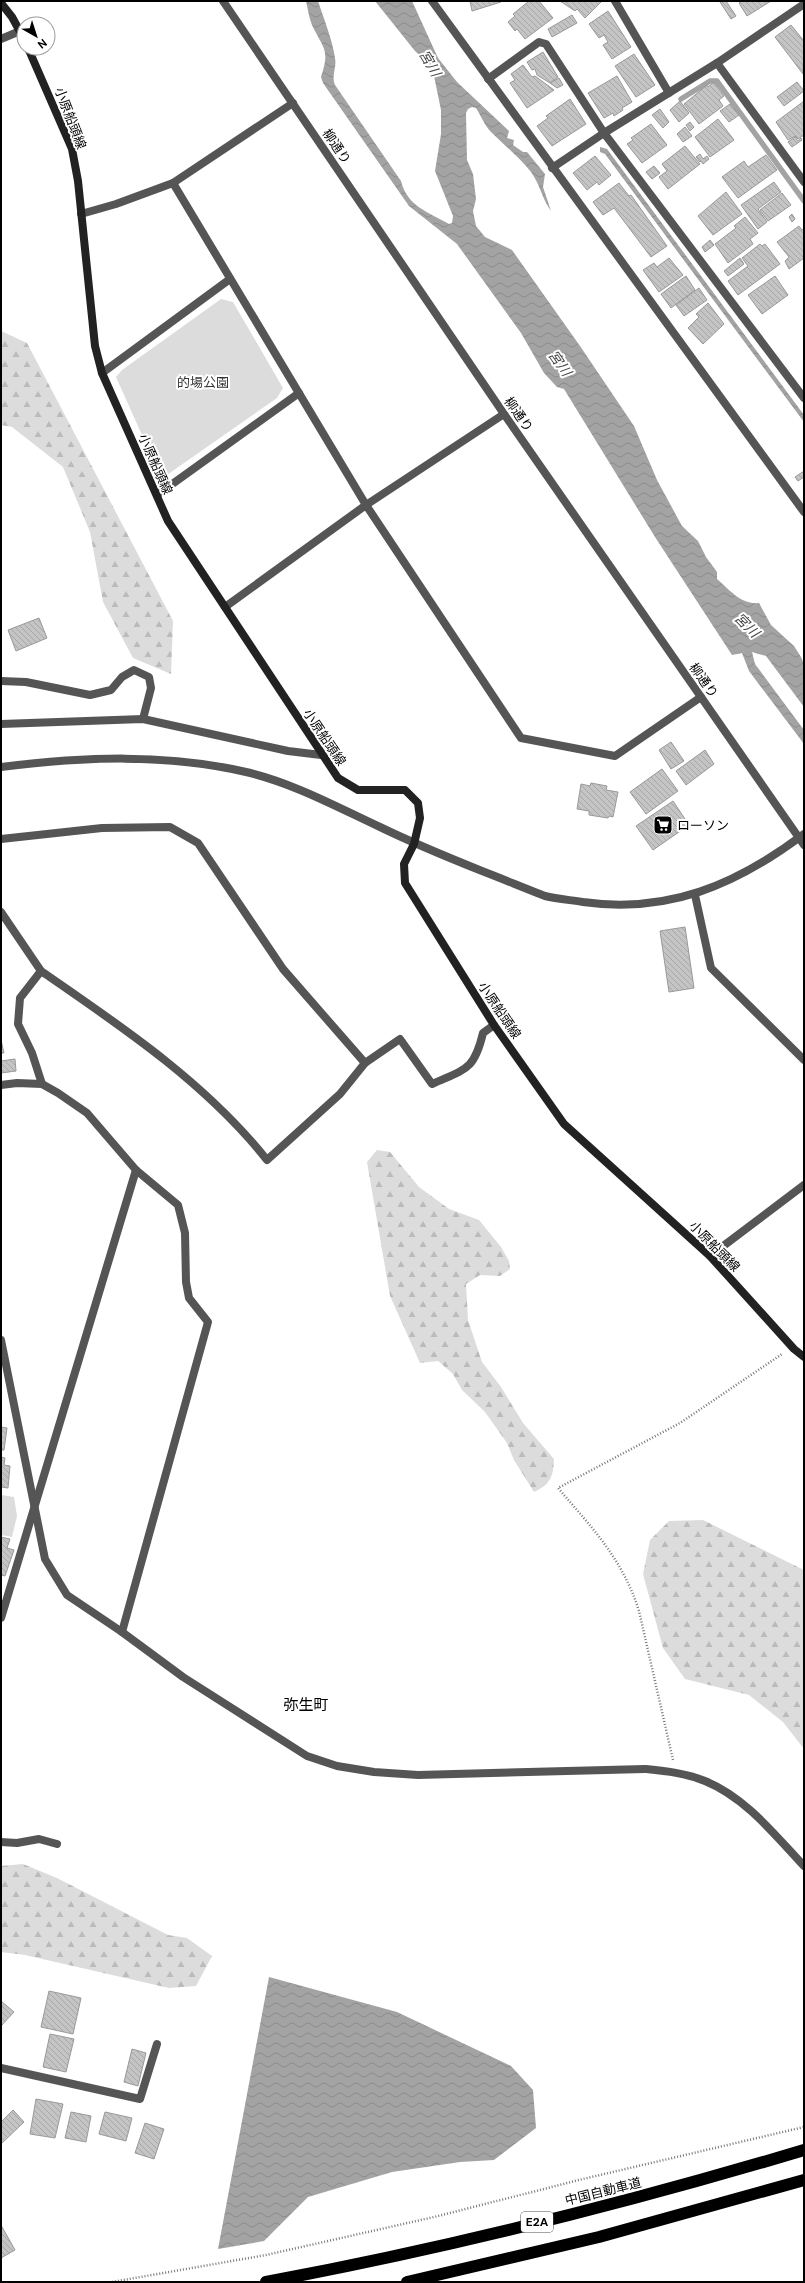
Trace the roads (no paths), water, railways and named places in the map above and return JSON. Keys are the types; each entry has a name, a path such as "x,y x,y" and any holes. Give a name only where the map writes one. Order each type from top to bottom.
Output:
{"highway":[{"name":"中国自動車道","path":"266,2282 442,2245 581,2211 723,2174 804,2150"},
{"name":"E2A","path":"407,2282 598,2237 804,2180"}],"main road":[{"path":"1,3 16,24"},
{"name":"小原船頭線","path":"31,56 72,149 78,181 95,346 102,373 168,521 321,755 338,778 358,790 406,790 418,803 420,818 414,844 404,864 405,883 494,1025 564,1124 710,1256 794,1349 804,1357"}],"street":[{"name":"柳通り","path":"223,1 504,414 700,697 801,837 804,845"},
{"path":"432,1 552,168 804,512"},
{"path":"615,1 669,93"},
{"path":"552,168 717,63 804,4"},
{"path":"1,39 16,33"},
{"path":"488,79 539,42 546,44 604,134 804,398"},
{"path":"717,63 804,182"},
{"path":"81,214 116,204 173,183 293,103"},
{"path":"173,183 366,505 521,738 615,756 700,697"},
{"path":"102,373 230,279"},
{"path":"157,495 299,393"},
{"path":"225,607 366,505 504,414"},
{"path":"1,681 26,682 90,695 111,690 122,677 134,670 149,677 151,688 143,719"},
{"path":"1,724 143,719 288,751 321,755"},
{"path":"1,767 60,760 130,758 185,760 248,772 305,792 414,844 547,896 603,905 652,904 695,895 763,864 801,837"},
{"path":"1,839 102,828 170,827 198,844 282,969 365,1063"},
{"path":"695,895 711,968 804,1060"},
{"path":"1,912 41,971 156,1054 207,1097 245,1132 267,1160 340,1094 365,1063 400,1039 432,1084 470,1067 479,1050 483,1033 494,1025"},
{"path":"41,971 20,998 18,1024 32,1053 42,1084"},
{"path":"1,1085 42,1084 86,1113 136,1170 178,1204 186,1233 186,1282 189,1298 208,1322 122,1632"},
{"path":"1,1618 136,1170"},
{"path":"710,1256 804,1185"},
{"path":"1,1340 45,1559 68,1595 122,1632 183,1677 307,1756 337,1766 374,1772 418,1775 645,1769 676,1772 705,1781 730,1795 762,1822 804,1866"},
{"path":"1,1842 17,1843 39,1839 57,1844"},
{"path":"1,2068 140,2099 157,2044"}],"water":[{"name":"宮川","path":"306,1 318,1 334,51 335,85 401,181 408,197 419,207 449,224 452,223 453,216 435,171 441,134 441,110 434,76 423,58 415,51 375,1 412,1 438,58 457,82 509,131 507,138 514,140 513,145 523,152 527,152 545,174 543,187 551,211 545,202 537,181 531,172 489,130 476,108 472,107 468,109 466,113 467,160 473,174 476,199 473,211 476,226 485,237 512,250 580,346 634,426 657,480 682,526 698,541 706,557 717,572 717,579 741,599 747,602 759,603 771,625 794,646 801,657 804,664 804,707 766,656 752,652 755,664 804,730 804,744 749,671 742,653 732,655 655,537 564,389 557,387 544,373 521,333 457,244 409,206 323,83 321,77 325,61 324,50 312,25"},
{"path":"600,147 607,149 804,415 804,422 605,154 600,152"},
{"path":"269,1977 397,2012 511,2066 533,2090 536,2128 494,2160 460,2162 392,2172 308,2197 264,2241 218,2249"}],"waterway":[{"path":"681,99 710,81 717,81 804,201"}],"place":[{"name":"ローソン","path":"663,825"}],"district":[{"name":"弥生町","path":"306,1705"}],"park label":[{"name":"的場公園","path":"203,382"}]}
